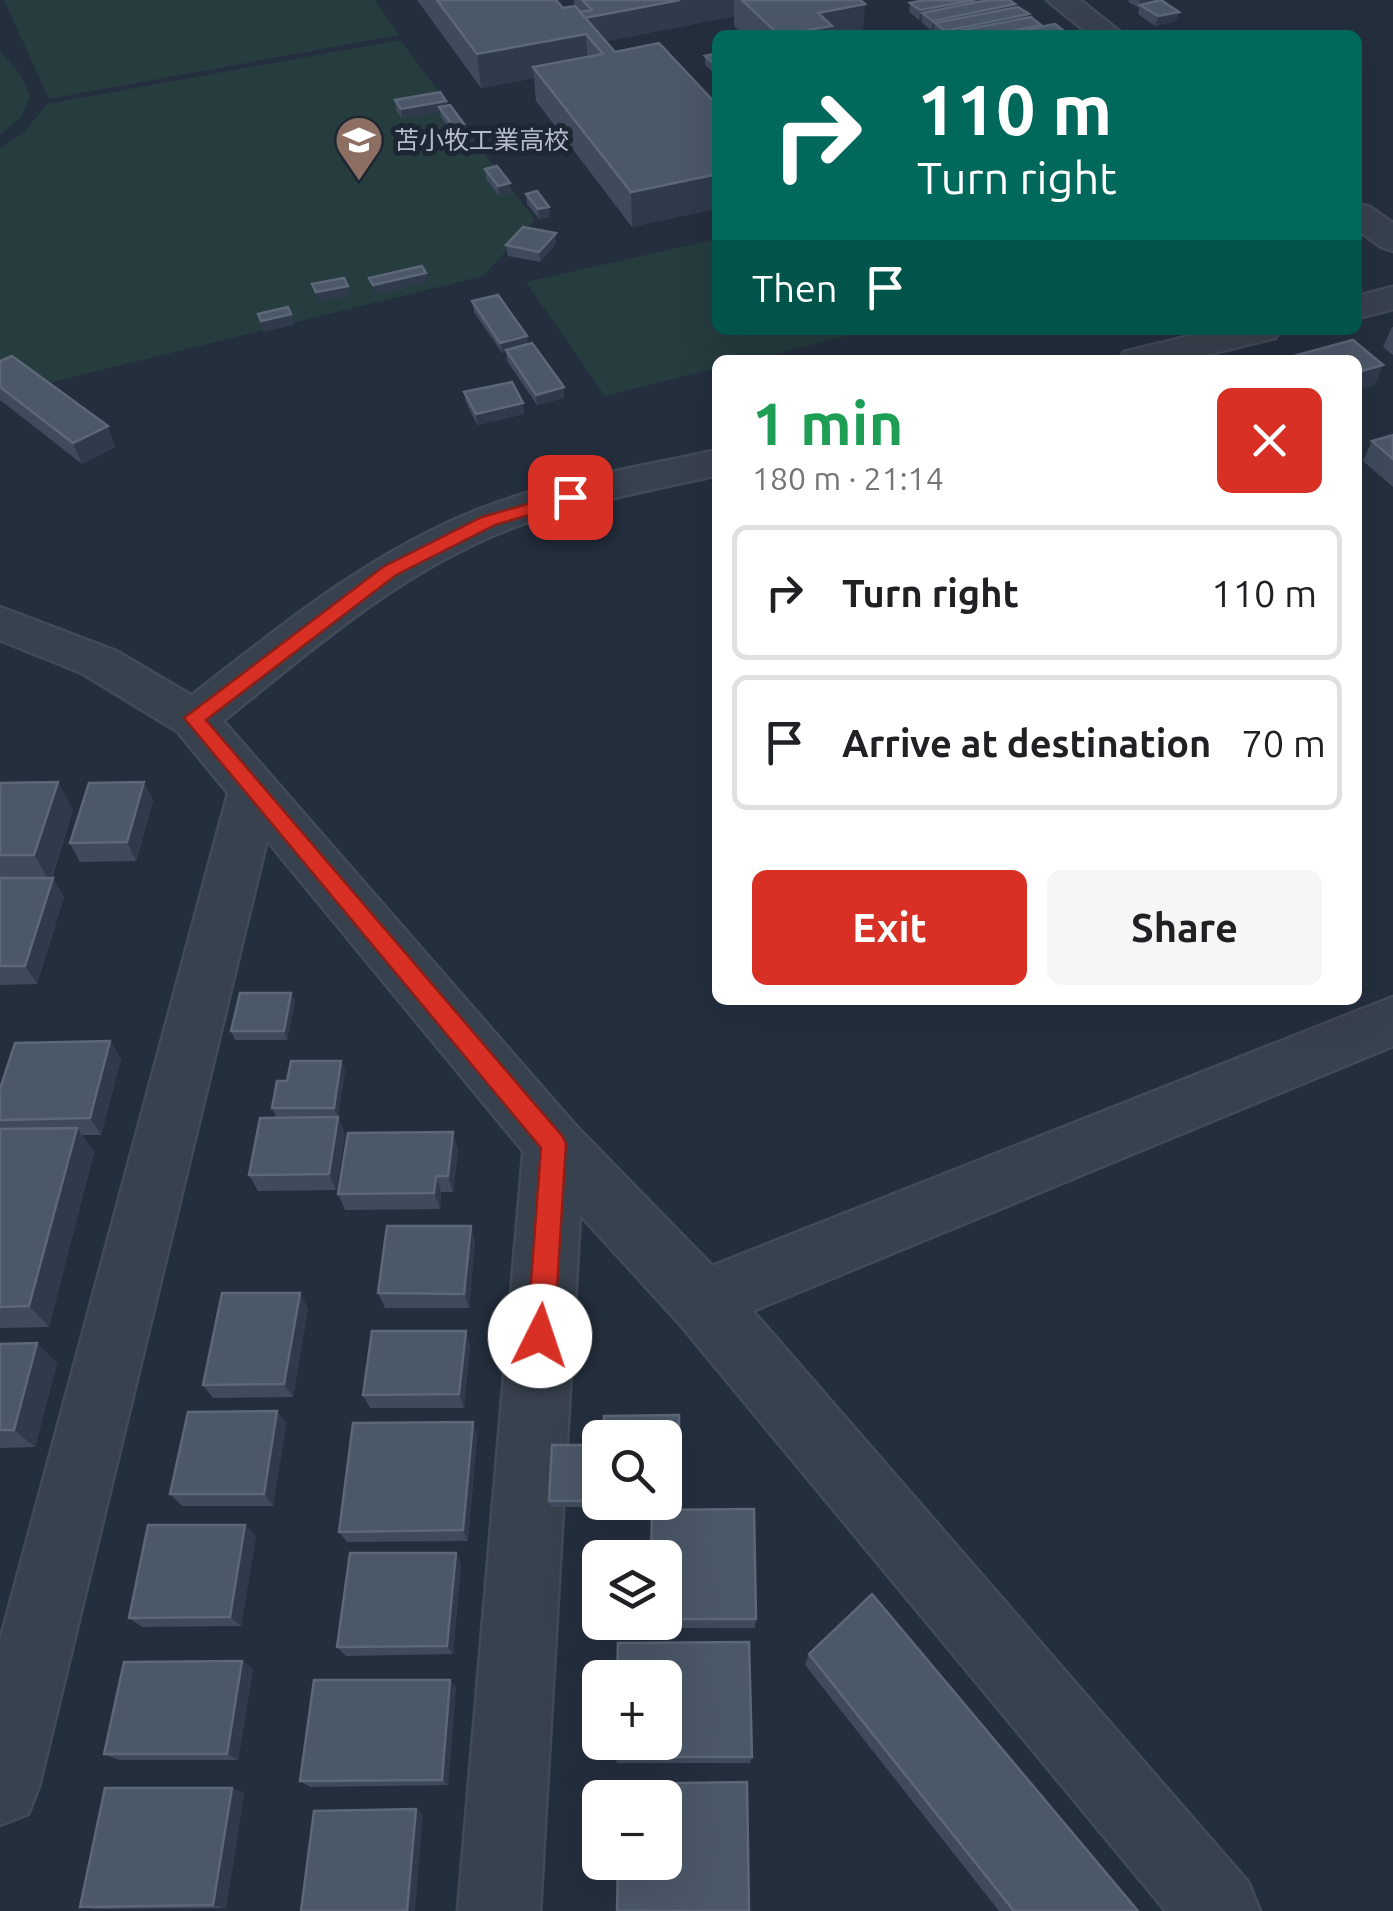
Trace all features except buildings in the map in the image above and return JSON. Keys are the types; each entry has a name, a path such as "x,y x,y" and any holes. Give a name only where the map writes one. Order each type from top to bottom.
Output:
{"street":[{"path":"1061,0 1102,30"},
{"path":"1362,217 1393,240"},
{"path":"1362,306 1393,298"},
{"path":"1159,355 1241,335"},
{"path":"194,718 353,596 488,521 533,506 712,463"},
{"path":"0,622 100,662 194,718 554,1144 702,1301 1219,1911"},
{"path":"0,1786 254,790"},
{"path":"702,1301 1393,1020"},
{"path":"500,1911 554,1144"}],"green space":[{"path":"4,0 375,0 399,35 49,99"},
{"path":"400,40 535,220 483,276 0,395 0,149 26,130 47,104"},
{"path":"0,52 21,75 30,96 22,116 0,135"},
{"path":"712,240 712,335 852,335 771,355 712,355 712,369 605,396 526,282"}],"place":[{"name":"苫小牧工業高校","path":"359,182"}],"route":[{"path":"540,1336 554,1144 194,718 390,571 488,521 570,497"}]}
